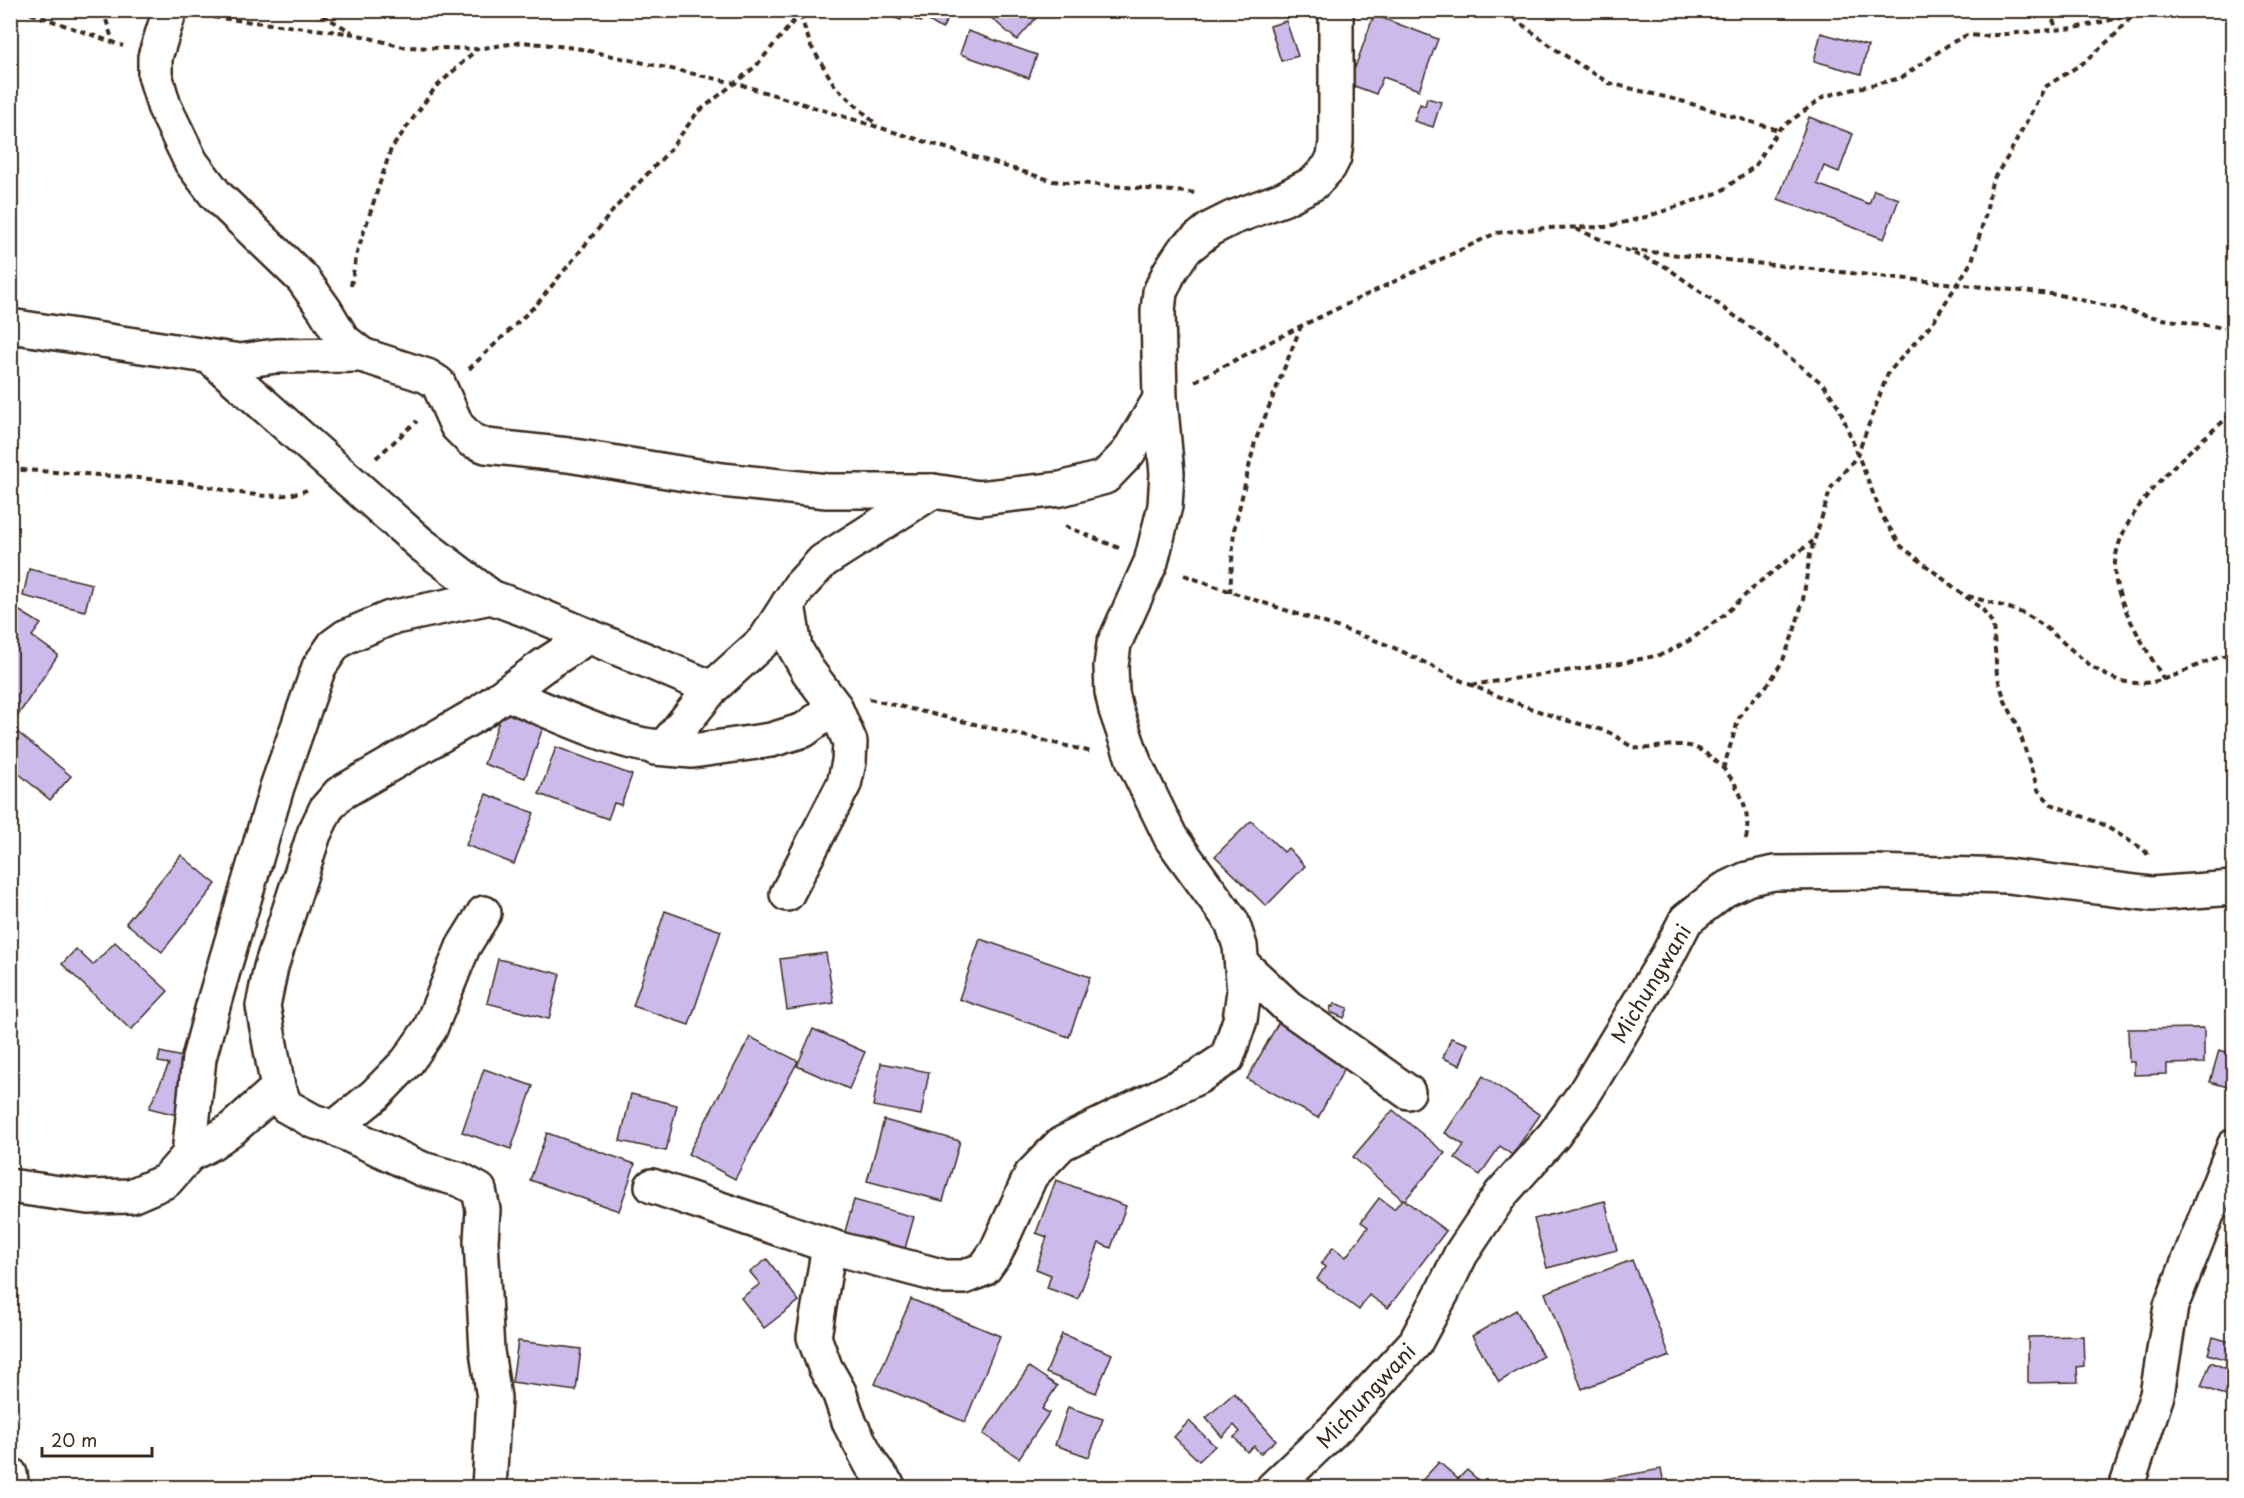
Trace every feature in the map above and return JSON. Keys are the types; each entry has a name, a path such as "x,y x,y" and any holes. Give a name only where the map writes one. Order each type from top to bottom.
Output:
{"street":[{"path":"652,1186 829,1246 945,1277 964,1277 984,1269 996,1252 1031,1175 1061,1144 1198,1077 1227,1059 1240,1020 1244,992 1240,946 1232,922 1171,838 1134,762 1116,710 1112,692 1111,666 1114,644 1128,608 1151,562 1163,514 1167,473 1160,399 1158,311 1160,292 1170,271 1185,250 1210,229 1232,218 1283,199 1314,183 1329,167 1334,157 1336,142 1336,10"},
{"path":"170,12 155,57 155,75 164,106 191,162 216,195 303,279 343,340 362,355"},
{"path":"10,326 240,361 276,356 362,355 427,376 438,383 457,426 471,440 486,446 568,455 722,480 827,491 933,491 979,498 1061,489 1105,477 1128,453 1160,399"},
{"path":"211,358 421,544 491,597 712,688"},
{"path":"655,748 671,742 712,688 765,640 799,587 823,561 933,491"},
{"path":"189,1155 200,1058 216,995 277,787 325,657 334,645 345,638 390,618 491,597"},
{"path":"786,894 837,800 849,762 850,742 828,697 808,671 795,648 788,604"},
{"path":"489,1488 494,1398 488,1351 481,1241 483,1210 479,1190 461,1180 422,1169 334,1128 313,1121 286,1106 278,1088 263,1006 271,967 314,834 326,809 339,794 447,733 590,636"},
{"path":"508,693 623,740 655,748 692,751 771,740 804,730 828,697"},
{"name":"Michungwani","path":"1273,1488 1339,1425 1415,1343 1461,1254 1501,1194 1554,1135 1584,1094 1668,955 1686,920 1724,890 1747,879 1774,873 1874,872 2008,876 2152,894 2234,888"},
{"path":"334,1128 375,1095 407,1062 430,1029 463,947 484,913"},
{"path":"1242,964 1288,1007 1408,1092"},
{"path":"10,1186 88,1197 131,1196 166,1181 189,1155 233,1128 278,1088"},
{"path":"2126,1488 2157,1395 2171,1306 2234,1146"},
{"path":"829,1246 814,1337 825,1368 839,1392 850,1424 872,1464 889,1488"},
{"path":"10,1474 12,1488"}],"path":[{"path":"21,10 155,57"},
{"path":"103,10 113,43"},
{"path":"313,10 355,34"},
{"path":"1506,10 1558,51 1609,83 1685,102 1778,130"},
{"path":"2049,10 2057,30"},
{"path":"1160,399 1301,326 1496,233 1545,228 1605,227 1646,217 1720,192 1755,166 1778,130 1825,96 1900,78 1951,43 1967,35 1984,36 2075,28 2133,15 2142,10"},
{"path":"170,12 246,19 355,34 404,47 477,49 523,42 576,48 735,83 1053,181 1200,194"},
{"path":"10,469 181,482 254,495 291,496 363,467 446,398 537,304 615,207 669,151 697,113 756,66 801,13"},
{"path":"801,13 811,46 835,86 879,127"},
{"path":"1723,769 1739,718 1746,706 1770,682 1783,660 1803,600 1810,554 1831,488 1857,456 1888,373 1933,322 1972,261 1986,213 1992,180 2007,158 2045,87 2086,61 2133,15"},
{"path":"351,287 356,256 391,149 435,88 477,49"},
{"path":"1574,228 1666,267 1760,334 1823,384 1839,407 1882,516 1901,546 1983,610 1993,624 1997,675 2005,701 2017,724 2038,790 2051,804 2102,824 2144,849 2180,892"},
{"path":"1626,250 2060,295 2162,320 2234,329"},
{"path":"1230,592 1234,530 1255,442 1301,326"},
{"path":"2164,680 2133,623 2116,583 2115,565 2118,546 2139,503 2197,444 2234,412"},
{"path":"1471,685 1627,662 1664,654 1692,639 1725,614 1757,584 1814,541"},
{"path":"1151,562 1230,592 1378,642 1471,685 1564,720 1620,737 1637,749 1684,744 1694,746 1723,769 1747,808 1749,822 1746,840 1724,890"},
{"path":"1965,595 2016,611 2036,620 2091,666 2121,683 2164,680 2195,665 2234,654"},
{"path":"828,697 1134,762"}],"building":[{"path":"894,10 904,10 901,20 892,17"},
{"path":"910,10 925,10 921,22 908,17"},
{"path":"932,10 953,10 942,29 927,20"},
{"path":"982,10 1043,10 1017,40"},
{"path":"1374,15 1438,39 1419,90 1383,77 1376,94 1349,84"},
{"path":"1286,21 1298,56 1281,61 1270,26"},
{"path":"968,31 1037,55 1029,78 960,54"},
{"path":"1821,33 1868,46 1861,74 1814,61"},
{"path":"1427,98 1441,102 1433,127 1414,121 1420,104 1425,106"},
{"path":"1809,117 1853,134 1839,172 1824,166 1817,184 1869,204 1874,190 1899,199 1884,239 1778,199"},
{"path":"29,569 92,584 85,611 23,596"},
{"path":"15,608 41,624 32,636 58,655 13,723 10,721 10,615"},
{"path":"506,701 547,716 525,778 484,764"},
{"path":"10,726 71,776 50,800 10,766"},
{"path":"556,747 632,775 621,805 614,803 608,819 539,794"},
{"path":"486,794 534,813 514,864 466,845"},
{"path":"1251,821 1284,852 1288,848 1305,866 1266,906 1215,856"},
{"path":"181,855 216,884 162,952 126,923"},
{"path":"665,911 721,931 689,1025 633,1006"},
{"path":"980,939 1090,977 1069,1037 959,999"},
{"path":"115,942 168,991 131,1030 62,964 76,949 93,965"},
{"path":"826,953 834,1003 787,1010 780,959"},
{"path":"498,959 560,974 549,1019 487,1003"},
{"path":"1334,1003 1348,1008 1344,1018 1330,1012"},
{"path":"1281,1018 1351,1056 1318,1118 1247,1079"},
{"path":"2204,1028 2204,1063 2167,1064 2167,1074 2134,1075 2134,1062 2129,1062 2128,1029"},
{"path":"813,1029 865,1052 849,1089 797,1066"},
{"path":"750,1037 798,1061 735,1179 688,1154"},
{"path":"1451,1038 1468,1044 1460,1065 1443,1058"},
{"path":"2219,1050 2234,1054 2234,1080 2231,1088 2210,1082"},
{"path":"160,1052 196,1060 185,1117 149,1108 169,1064 158,1062"},
{"path":"881,1063 929,1072 921,1115 873,1106"},
{"path":"484,1069 533,1086 511,1149 462,1132"},
{"path":"1483,1076 1540,1115 1512,1155 1500,1146 1480,1175 1455,1158 1464,1145 1445,1133"},
{"path":"631,1094 677,1105 666,1151 620,1141"},
{"path":"1393,1110 1445,1153 1404,1201 1353,1157"},
{"path":"884,1120 960,1141 943,1201 867,1181"},
{"path":"547,1133 635,1164 619,1211 530,1180"},
{"path":"1056,1180 1126,1206 1111,1248 1099,1243 1078,1299 1047,1288 1051,1275 1036,1269 1047,1237 1036,1233"},
{"path":"1379,1198 1394,1209 1403,1199 1446,1231 1388,1308 1369,1295 1359,1310 1317,1279 1325,1267 1321,1264 1333,1247 1346,1257 1368,1227 1361,1222"},
{"path":"854,1200 914,1217 904,1252 844,1235"},
{"path":"1605,1201 1617,1250 1547,1268 1534,1219"},
{"path":"767,1259 799,1301 764,1328 741,1298 760,1284 750,1272"},
{"path":"1632,1260 1670,1356 1582,1389 1545,1293"},
{"path":"911,1299 1000,1336 965,1422 875,1384"},
{"path":"1516,1310 1543,1356 1499,1382 1472,1336"},
{"path":"1062,1334 1112,1354 1096,1393 1046,1373"},
{"path":"2083,1336 2084,1366 2077,1367 2078,1382 2028,1383 2028,1337"},
{"path":"2213,1337 2234,1343 2234,1362 2208,1354"},
{"path":"518,1341 581,1349 576,1391 512,1382"},
{"path":"2211,1362 2234,1372 2234,1399 2201,1386"},
{"path":"1029,1367 1057,1386 1042,1409 1049,1413 1019,1458 983,1434"},
{"path":"1234,1393 1276,1440 1260,1454 1254,1446 1247,1452 1234,1437 1240,1432 1234,1425 1222,1437 1206,1418"},
{"path":"1068,1407 1103,1419 1089,1457 1055,1445"},
{"path":"1189,1421 1215,1446 1199,1461 1174,1437"},
{"path":"1439,1462 1458,1479 1467,1470 1487,1488 1415,1488"},
{"path":"1661,1469 1665,1488 1606,1488 1605,1479"},
{"path":"646,1480 714,1483 714,1488 646,1488"}]}
